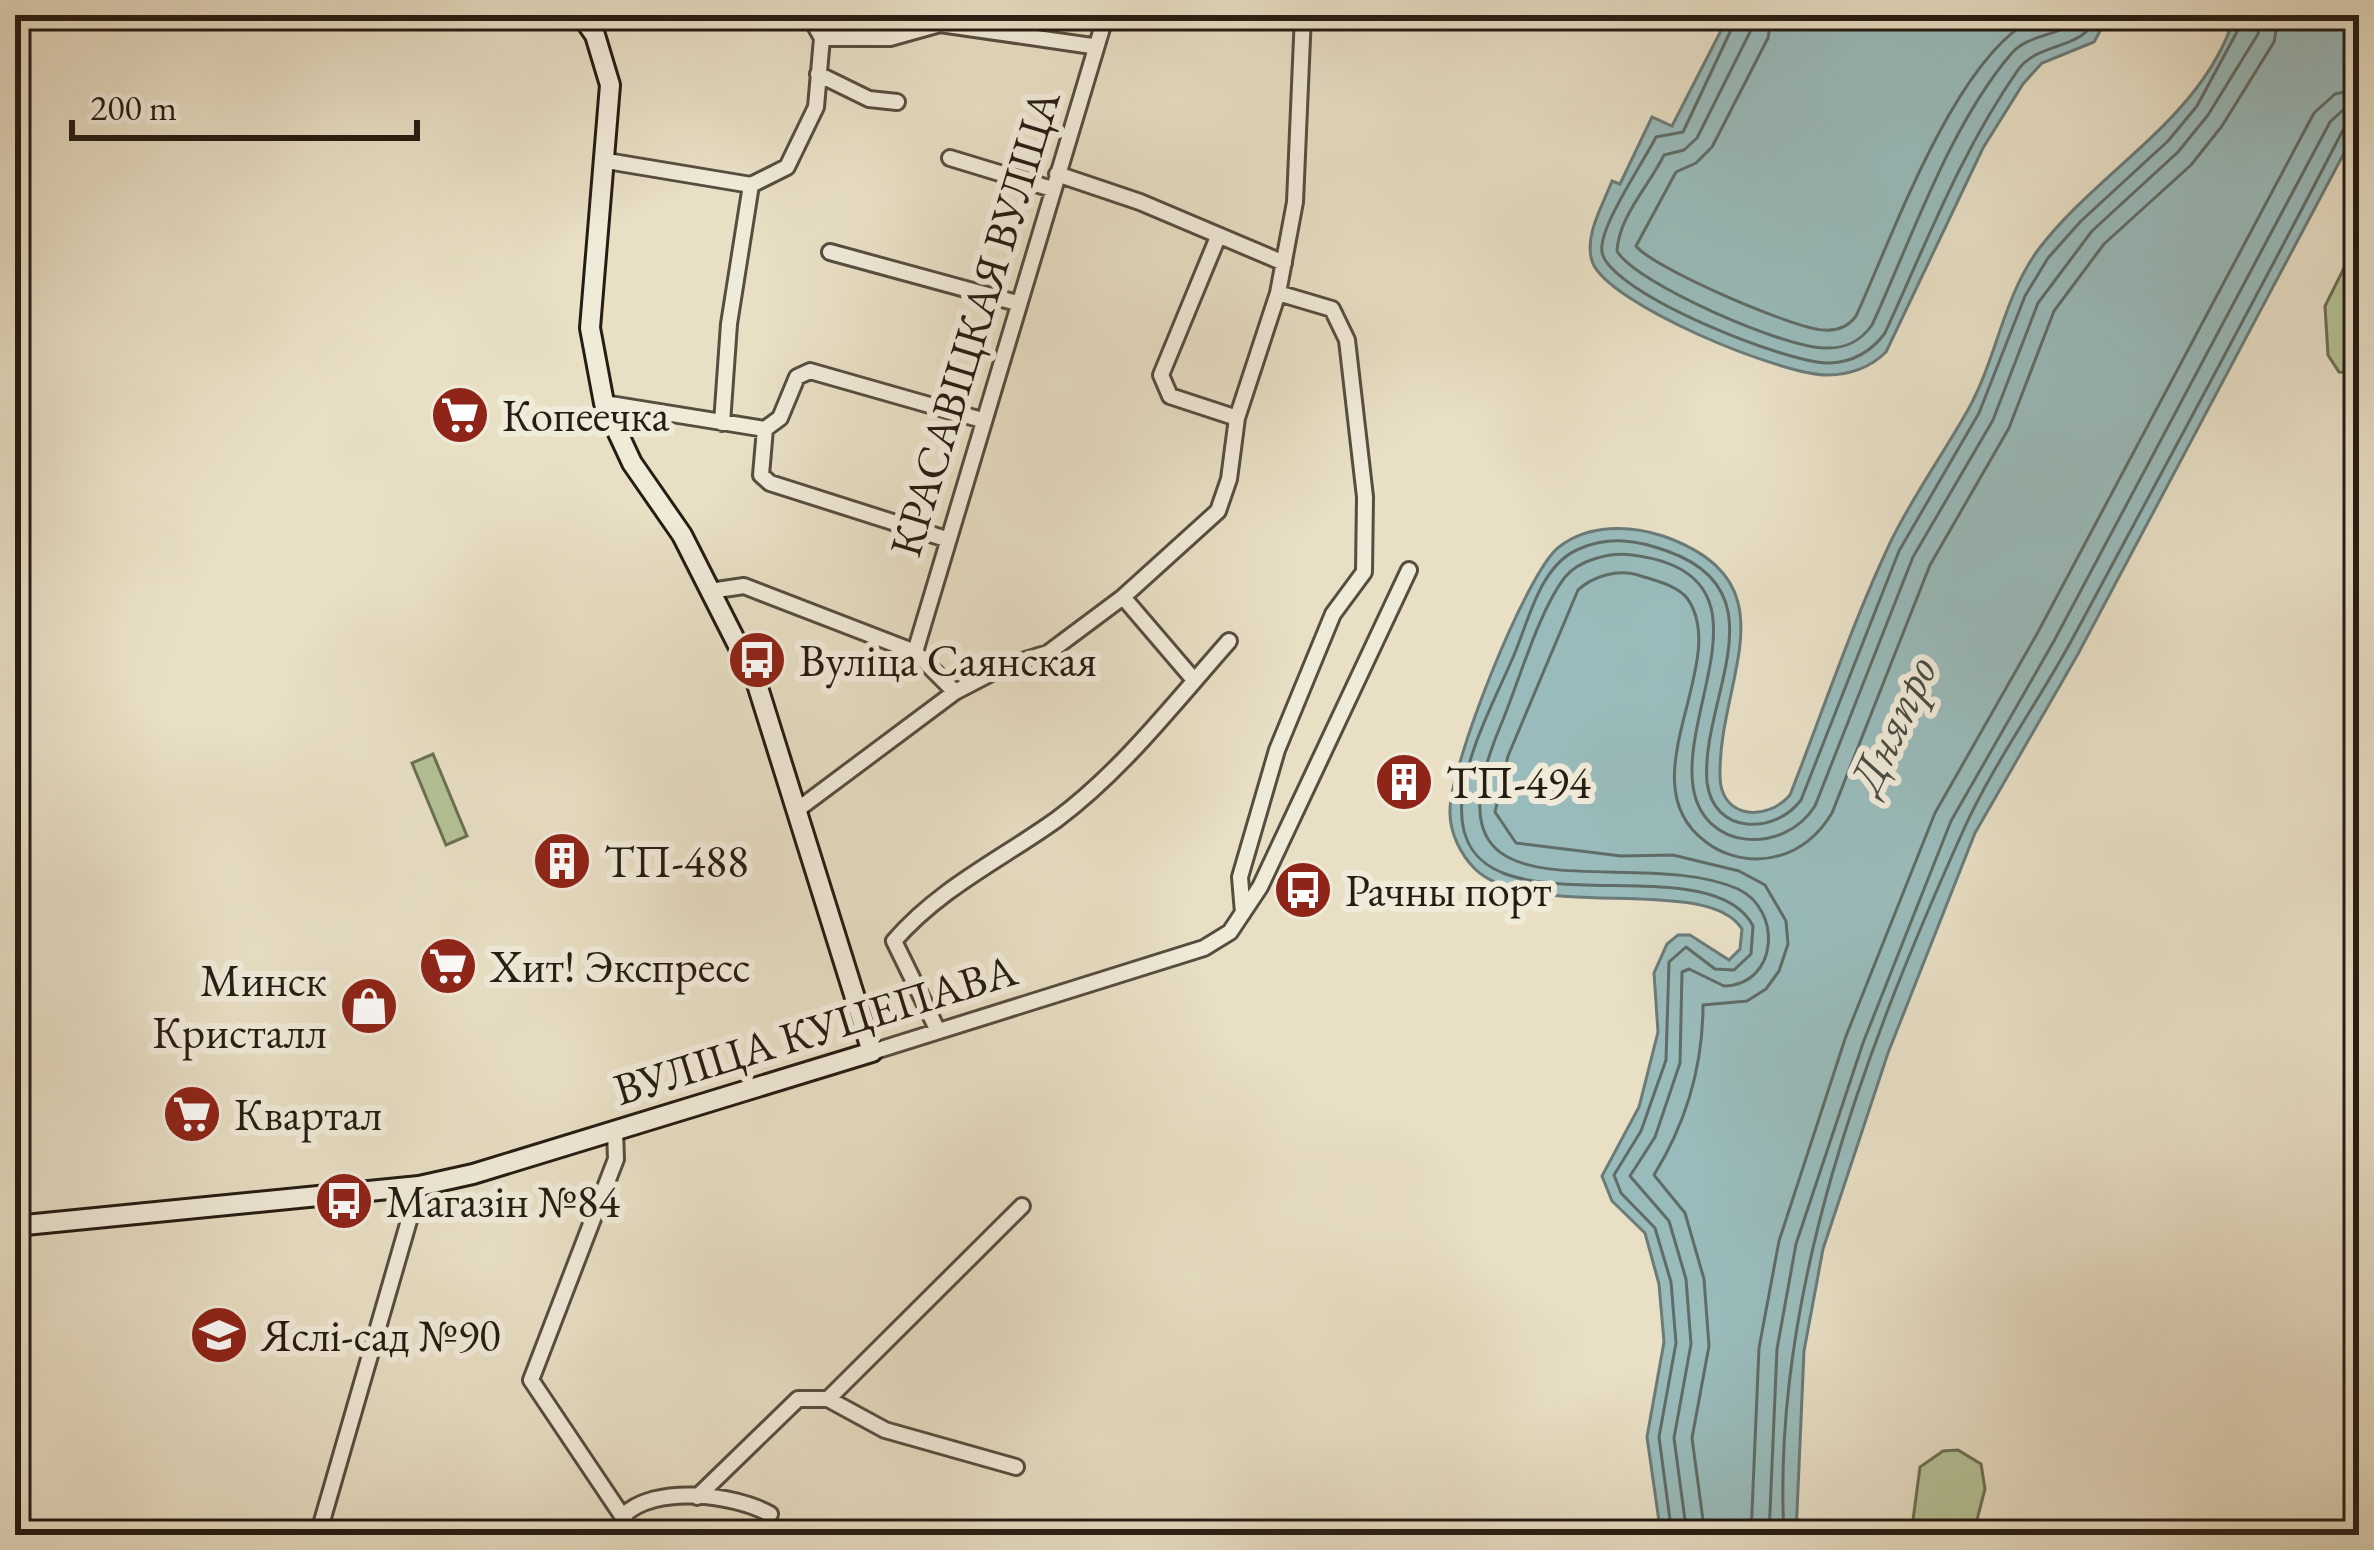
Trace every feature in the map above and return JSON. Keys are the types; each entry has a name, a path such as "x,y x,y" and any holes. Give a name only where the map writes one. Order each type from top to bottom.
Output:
{"main road":[{"path":"581,15 595,25 610,85 590,328 604,403 632,463 682,535 756,681 872,1052"},
{"name":"ВУЛІЦА КУЦЕПАВА","path":"15,1226 419,1186 872,1052"}],"street":[{"path":"607,161 751,185 787,167 816,107 821,38 809,15"},
{"path":"990,15 999,29"},
{"name":"КРАСАВІЦКАЯ ВУЛІЦА","path":"915,652 1092,46 1106,15"},
{"path":"797,810 955,692 1003,667 1048,653 1124,597 1218,511 1229,479 1237,418 1278,293 1295,202 1304,15"},
{"path":"821,38 890,38 946,20 1092,46"},
{"path":"818,74 869,99 897,102"},
{"path":"950,158 1140,202 1284,263"},
{"path":"722,423 729,324 751,185"},
{"path":"1218,237 1161,375 1170,396 1237,418"},
{"path":"830,252 1017,303"},
{"path":"1243,915 1240,877 1277,750 1333,614 1364,572 1365,497 1347,340 1332,309 1278,293"},
{"path":"604,403 765,429 780,418 797,377 810,371 982,420"},
{"path":"765,429 761,475 770,483 946,539"},
{"name":"ВУЛІЦА КУЦЕПАВА","path":"872,1052 1187,956 1230,932 1243,915 1409,571"},
{"path":"710,592 744,586 915,652 955,692"},
{"path":"1124,597 1194,680"},
{"path":"938,1031 894,941 918,914 979,867 1057,819 1126,757 1229,641"},
{"path":"615,1131 616,1159 531,1380 635,1535"},
{"path":"318,1535 419,1186"},
{"path":"827,1400 1022,1206"},
{"path":"697,1497 798,1399 827,1400 885,1430 1016,1467"},
{"path":"623,1516 636,1503 697,1497 748,1502 770,1514"}],"green space":[{"path":"2359,238 2359,373 2339,372 2328,355 2325,306"},
{"path":"433,754 467,836 446,845 412,763"},
{"path":"1958,1450 1981,1464 1985,1489 1973,1535 1911,1535 1920,1467 1943,1451"}],"water":[{"path":"1729,15 2109,15 2094,42 2042,63 2023,84 1983,148 1886,352 1860,369 1828,375 1774,364 1698,334 1628,297 1592,261 1592,231 1612,181 1620,184 1652,117 1672,126"},
{"name":"Дняпро","path":"2235,15 2359,15 2359,125 2078,654 1975,833 1888,1053 1823,1249 1804,1351 1796,1535 1661,1535 1647,1437 1664,1342 1659,1284 1645,1233 1612,1201 1602,1176 1639,1107 1658,1032 1654,973 1667,944 1678,935 1690,935 1729,960 1740,949 1742,929 1723,913 1694,904 1536,893 1501,885 1475,869 1457,843 1450,813 1462,757 1491,673 1528,593 1559,547 1596,531 1623,529 1663,536 1704,556 1728,580 1739,607 1741,637 1722,739 1722,790 1728,801 1746,812 1780,804 1790,795 1891,541 1969,408 2026,268 2063,221 2200,84"}],"place":[{"name":"Копеечка","path":"460,415"},
{"name":"Вуліца Саянская","path":"757,660"},
{"name":"ТП-494","path":"1404,782"},
{"name":"ТП-488","path":"562,861"},
{"name":"Рачны порт","path":"1303,890"},
{"name":"Хит! Экспресс","path":"448,966"},
{"name":"Минск Кристалл","path":"369,1006"},
{"name":"Квартал","path":"192,1114"},
{"name":"Магазін №84","path":"344,1201"},
{"name":"Яслі-сад №90","path":"219,1335"}]}
